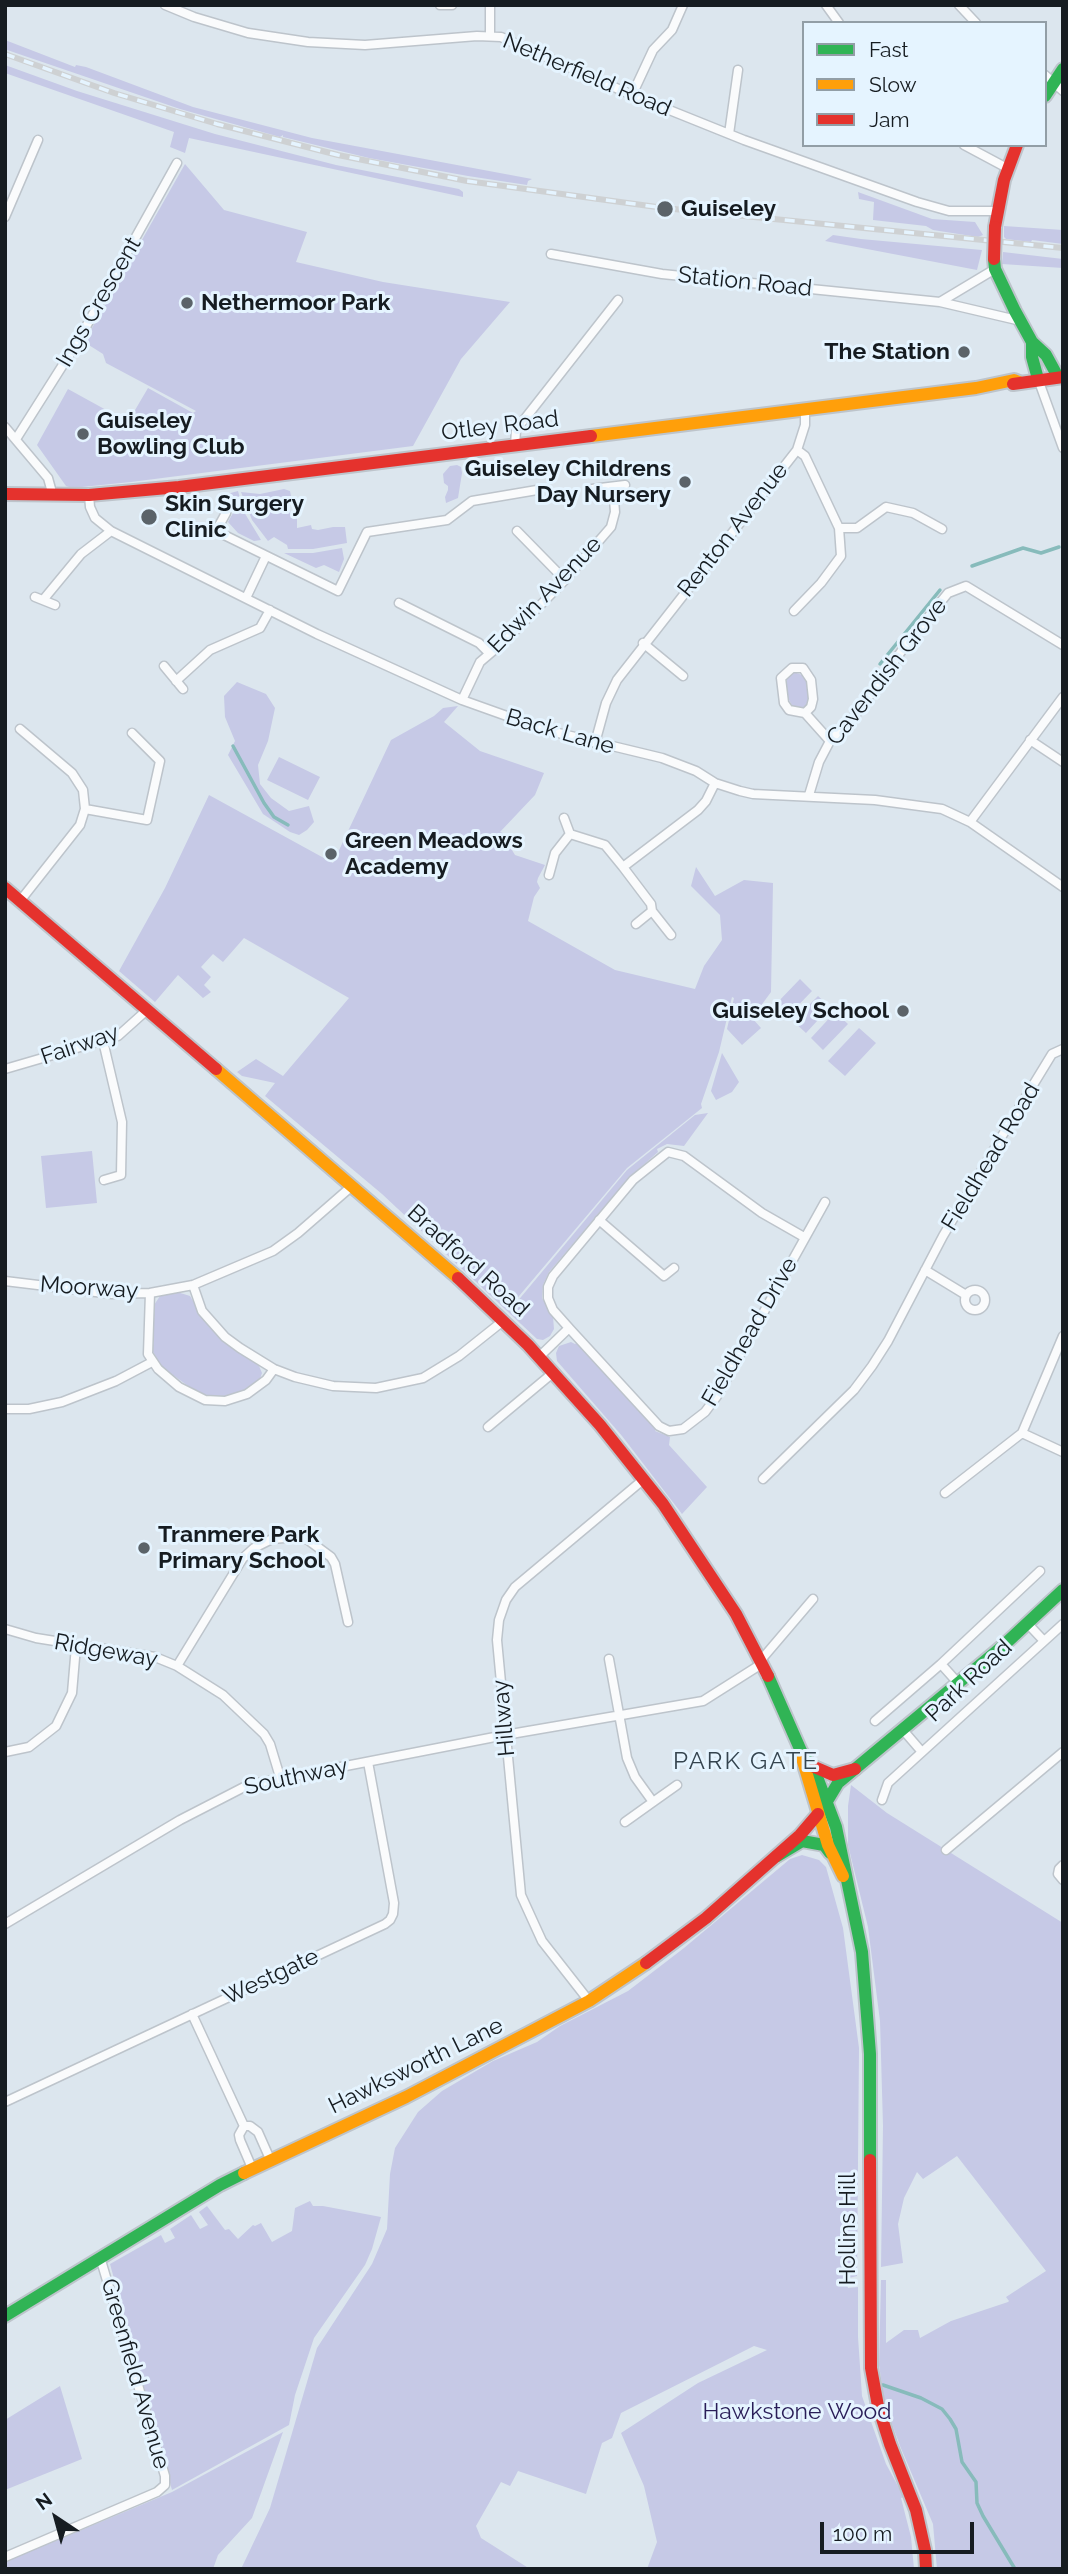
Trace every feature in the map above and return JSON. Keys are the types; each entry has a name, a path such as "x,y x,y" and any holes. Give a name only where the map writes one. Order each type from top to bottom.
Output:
{"main road":[{"path":"1054,83 1063,69"},
{"path":"1016,147 1007,168 997,211 995,264 1032,342 1042,349 1060,377"},
{"path":"1032,342 1032,357 1038,379"},
{"name":"Otley Road","path":"5,494 89,495 179,487 1060,377"},
{"name":"Bradford Road","path":"5,888 453,1273 554,1372 644,1479 730,1605 762,1661 801,1751 812,1766 826,1803"},
{"name":"Park Road","path":"818,1814 838,1783 1028,1624 1063,1590"},
{"name":"Bradford Road","path":"801,1751 818,1814"},
{"path":"812,1766 833,1775 855,1769"},
{"name":"Hollins Hill","path":"826,1803 836,1827 862,1952 870,2054 871,2368 878,2406 890,2444 916,2510 925,2550 926,2569"},
{"name":"Hawksworth Lane","path":"5,2316 220,2185 270,2159 406,2097 589,2001 684,1935 777,1856 818,1814"},
{"name":"Hollins Hill","path":"818,1814 837,1867 847,1882"},
{"path":"777,1856 808,1841 824,1845 833,1856"}],"street":[{"name":"Netherfield Road","path":"165,5 238,30 308,42 365,45 490,36 509,39 632,95 729,134 917,202 949,211 997,211"},
{"path":"440,5 452,5"},
{"path":"490,5 490,36"},
{"path":"632,95 653,50 672,30 683,5"},
{"path":"826,5 838,21"},
{"path":"959,5 974,21"},
{"path":"729,134 738,70"},
{"path":"5,217 38,140"},
{"path":"968,147 1007,168"},
{"name":"Ings Crescent","path":"16,439 78,341 177,163"},
{"name":"Station Road","path":"551,254 662,274 940,302 1021,321"},
{"path":"940,302 995,264"},
{"path":"515,446 516,430 618,300"},
{"path":"1038,379 1063,448"},
{"name":"Renton Avenue","path":"595,743 610,692 643,643 797,450 805,425 805,409"},
{"path":"5,427 48,478 53,496"},
{"path":"794,611 821,583 841,556 839,528 805,456 797,450"},
{"path":"592,489 625,485"},
{"name":"Edwin Avenue","path":"462,700 476,667 565,580 611,527 615,512 613,486"},
{"path":"226,513 216,531 338,591 367,532 447,520 472,501 537,490"},
{"name":"Back Lane","path":"89,495 95,518 111,531 270,610 462,700 507,718 595,743 662,758 696,771 715,783 753,794 809,795 932,807 956,814 1063,887"},
{"path":"839,528 857,528 886,507 913,513 942,529"},
{"path":"55,605 39,598 81,554 111,531"},
{"path":"517,531 565,580"},
{"path":"246,598 267,556"},
{"name":"Cavendish Grove","path":"809,795 818,762 830,741 857,713 908,642 948,593 966,586 1063,645"},
{"path":"399,603 480,643 489,653"},
{"path":"176,681 210,650 260,628 270,610"},
{"path":"643,643 683,676"},
{"path":"164,666 183,689"},
{"path":"805,713 811,707 813,699 811,680 803,668 792,668 781,678 782,695 789,710 805,713 830,741"},
{"path":"970,822 1063,697"},
{"path":"20,729 72,773 83,790 85,809 80,825 20,901"},
{"path":"85,809 146,820 160,761 132,733"},
{"path":"1030,740 1063,762"},
{"path":"623,867 703,805 715,783"},
{"path":"564,818 570,834"},
{"path":"570,834 605,845 651,904 652,911 671,935"},
{"path":"549,875 555,853 570,834"},
{"path":"636,924 652,911"},
{"name":"Fairway","path":"5,1069 118,1036 147,1010"},
{"path":"103,1041 122,1122 121,1175 104,1180"},
{"name":"Fieldhead Road","path":"763,1479 860,1382 888,1341 943,1236 1052,1054 1063,1049"},
{"name":"Fieldhead Drive","path":"804,1237 762,1213 677,1152 668,1152 633,1180 599,1220 553,1276 548,1287 548,1298 553,1310 659,1426 669,1431 683,1429 705,1412 717,1396 825,1202"},
{"name":"Moorway","path":"5,1281 112,1294 150,1293 193,1285 273,1251 352,1186"},
{"path":"599,1220 664,1276 674,1268"},
{"path":"925,1270 967,1295"},
{"path":"193,1285 198,1304 211,1322 240,1348 274,1369 333,1386 386,1387 415,1380 433,1373 459,1356 503,1321"},
{"path":"150,1293 148,1354 152,1362 179,1387 214,1402 225,1401 247,1394 274,1369"},
{"path":"539,1357 569,1328"},
{"path":"945,1493 1023,1433 1063,1336"},
{"path":"5,1409 29,1409 62,1402 116,1381 152,1362"},
{"path":"488,1427 554,1372"},
{"path":"1023,1433 1063,1452"},
{"name":"Hillway","path":"589,2001 542,1941 521,1895 497,1640 499,1620 506,1600 529,1574 644,1479"},
{"path":"177,1666 243,1558 254,1548 272,1539 289,1537 308,1541 331,1557 348,1622"},
{"name":"Park Road","path":"875,1721 941,1664 1040,1571"},
{"name":"Southway","path":"5,1924 227,1794 247,1785 505,1735 704,1701 762,1661 813,1599"},
{"name":"Park Road","path":"1028,1624 1044,1640"},
{"name":"Park Road","path":"882,1800 888,1783 1063,1624"},
{"name":"Ridgeway","path":"5,1629 76,1646 155,1657 177,1666 223,1695 264,1734 270,1744 279,1777"},
{"path":"5,1752 29,1747 56,1726 72,1693 76,1646"},
{"path":"609,1659 632,1770 653,1802"},
{"name":"Park Road","path":"941,1664 958,1683"},
{"name":"Park Road","path":"903,1730 922,1752"},
{"path":"946,1850 1063,1752"},
{"name":"Westgate","path":"5,2102 390,1920 394,1903 368,1762"},
{"path":"625,1822 677,1785"},
{"path":"1063,1865 1058,1874 1063,1880"},
{"path":"192,2014 244,2126"},
{"path":"244,2126 250,2126 258,2132 270,2159"},
{"path":"244,2126 239,2135 252,2168"},
{"name":"Greenfield Avenue","path":"5,2557 157,2492 165,2485 165,2476 100,2256"}],"green space":[{"path":"5,40 193,107 312,138 532,179 527,185 468,176 369,158 283,135 280,137 180,109 13,52 5,49"},
{"path":"5,65 77,91 215,134 336,165 459,189 463,192 463,197 189,138 185,153 170,147 174,132 5,73"},
{"path":"185,164 224,210 307,232 296,262 383,282 510,302 461,359 413,446 131,482 72,488 66,486 37,445 68,389 128,422 148,388 193,413 196,411 106,363 103,354 84,342"},
{"path":"858,192 932,219 975,222 983,235 978,237 933,230 926,226 873,220 874,202 859,199"},
{"path":"1004,226 1063,230 1063,244 1006,239"},
{"path":"833,235 982,250 977,270 825,241"},
{"path":"1003,252 1063,259 1063,268 1002,264"},
{"path":"450,466 461,467 462,473 458,498 446,503 448,486 444,483 443,474"},
{"path":"284,489 290,491 289,509 292,514 297,513 297,528 311,525 312,529 318,530 345,527 347,543 313,549 288,549 287,545 274,537 268,541 252,520 241,492 260,494"},
{"path":"238,491 244,512 261,540 254,541 238,533 228,522 238,504 216,497"},
{"path":"342,548 344,559 339,572 324,565 316,568 284,553 313,553"},
{"path":"794,672 802,675 808,684 809,701 803,709 793,707 787,696 787,678"},
{"path":"237,682 266,694 275,708 268,741 258,765 260,784 271,798 289,811 309,806 314,822 299,835 263,814 228,755 235,741 225,717 224,696"},
{"path":"458,706 444,722 480,751 544,773 535,795 500,832 508,835 507,842 515,855 545,865 538,878 540,888 534,897 528,921 615,970 695,989 704,966 722,940 720,915 691,886 696,867 715,896 744,880 773,883 771,992 752,1018 761,1028 742,1045 727,1029 734,998 732,997 702,1108 627,1168 514,1302 511,1309 627,1170 695,1115 708,1113 684,1146 667,1144 657,1149 658,1152 631,1176 549,1272 543,1285 542,1298 553,1317 554,1329 550,1336 543,1340 537,1339 382,1194 265,1096 275,1083 242,1076 237,1072 256,1059 283,1076 349,998 244,938 223,962 213,954 201,967 211,977 204,985 211,992 203,998 178,975 155,1002 119,971 165,888 209,795 333,863 391,740 443,708"},
{"path":"279,757 320,777 308,800 267,780"},
{"path":"800,979 812,991 787,1017 775,1005"},
{"path":"818,996 830,1007 806,1033 793,1021"},
{"path":"835,1012 848,1024 823,1050 811,1038"},
{"path":"859,1028 876,1043 845,1076 828,1061"},
{"path":"722,1053 739,1082 732,1092 716,1100 711,1091"},
{"path":"92,1151 97,1203 46,1208 41,1156"},
{"path":"177,1292 190,1296 209,1327 259,1366 262,1373 260,1379 231,1396 210,1396 195,1391 162,1367 153,1352 154,1305 160,1296"},
{"path":"578,1342 657,1428 655,1431 670,1437 669,1445 707,1487 682,1514 622,1436 557,1361 559,1346"},
{"path":"851,1785 887,1813 1063,1923 1063,2569 937,2569 933,2524 885,2405 879,2365 881,2280 886,2280 886,2343 904,2330 918,2330 920,2338 951,2321 1008,2302 1006,2297 1046,2271 957,2156 923,2179 917,2172 904,2198 898,2224 903,2263 881,2267 883,2126 880,2021 868,1927 848,1845"},
{"name":"Hawkstone Wood","path":"802,1855 819,1860 826,1867 843,1928 859,2048 857,2276 845,2279 848,2288 858,2287 862,2396 886,2464 904,2497 901,2498 911,2537 914,2569 647,2569 657,2542 644,2486 621,2433 698,2383 767,2350 754,2346 621,2413 612,2438 602,2443 586,2494 518,2471 510,2486 501,2482 476,2526 481,2538 530,2569 241,2569 270,2508 317,2348 372,2264 387,2229 390,2174 395,2148 418,2112 442,2091 493,2061 537,2042 560,2026 628,1991 790,1859"},
{"path":"310,2201 313,2206 381,2217 365,2265 314,2338 295,2395 289,2425 172,2490 110,2264 161,2235 165,2243 175,2238 170,2229 191,2215 200,2229 208,2225 199,2212 207,2206 225,2230 229,2229 238,2239 253,2225 261,2223 272,2242 292,2231 295,2208"},
{"path":"60,2386 82,2459 5,2490 5,2420"},
{"path":"283,2432 252,2518 218,2555 213,2569 5,2569 5,2562 172,2492"}],"waterway":[{"path":"972,566 1023,548 1041,553 1059,547"},
{"path":"880,664 940,590"},
{"path":"233,746 264,803 274,817 288,825"},
{"path":"883,2385 921,2398 942,2409 950,2419 956,2429 962,2462 976,2482 977,2503 1015,2569"}],"railway":[{"path":"5,54 114,93 217,124 338,155 467,181 664,208 1063,248"}],"traffic: fast":[{"path":"1047,93 1063,69"},
{"path":"994,259 995,269 1015,311 1032,342 1046,355 1058,377"},
{"path":"1032,342 1032,357 1038,379"},
{"path":"826,1803 838,1783 1004,1645 1063,1590"},
{"path":"768,1676 801,1751 817,1777 836,1827 862,1952 870,2054 870,2160"},
{"path":"777,1856 802,1841 824,1845 830,1853"},
{"path":"5,2316 244,2173"}],"traffic: slow":[{"path":"591,436 976,388 1014,380 1019,382"},
{"path":"216,1069 458,1278"},
{"path":"802,1758 828,1845 843,1876"},
{"path":"244,2173 406,2097 589,2001 646,1963"}],"traffic: jam":[{"path":"995,227 1004,180 1016,147"},
{"path":"994,259 995,227"},
{"path":"1013,384 1063,377"},
{"path":"5,494 89,495 179,487 591,436"},
{"path":"5,888 216,1069"},
{"path":"458,1278 528,1345 600,1425 663,1504 736,1614 768,1676"},
{"path":"812,1766 833,1775 855,1769"},
{"path":"646,1963 706,1918 800,1835 818,1814"},
{"path":"870,2160 871,2368 878,2406 890,2444 916,2510 925,2550 926,2569"}],"place":[{"name":"Guiseley","path":"665,209"},
{"name":"Nethermoor Park","path":"187,303"},
{"name":"The Station","path":"964,352"},
{"name":"Guiseley Bowling Club","path":"83,434"},
{"name":"Guiseley Childrens Day Nursery","path":"685,482"},
{"name":"Skin Surgery Clinic","path":"149,517"},
{"name":"Green Meadows Academy","path":"331,854"},
{"name":"Guiseley School","path":"903,1011"},
{"name":"Tranmere Park Primary School","path":"144,1548"}],"district":[{"name":"PARK GATE","path":"746,1762"}]}
